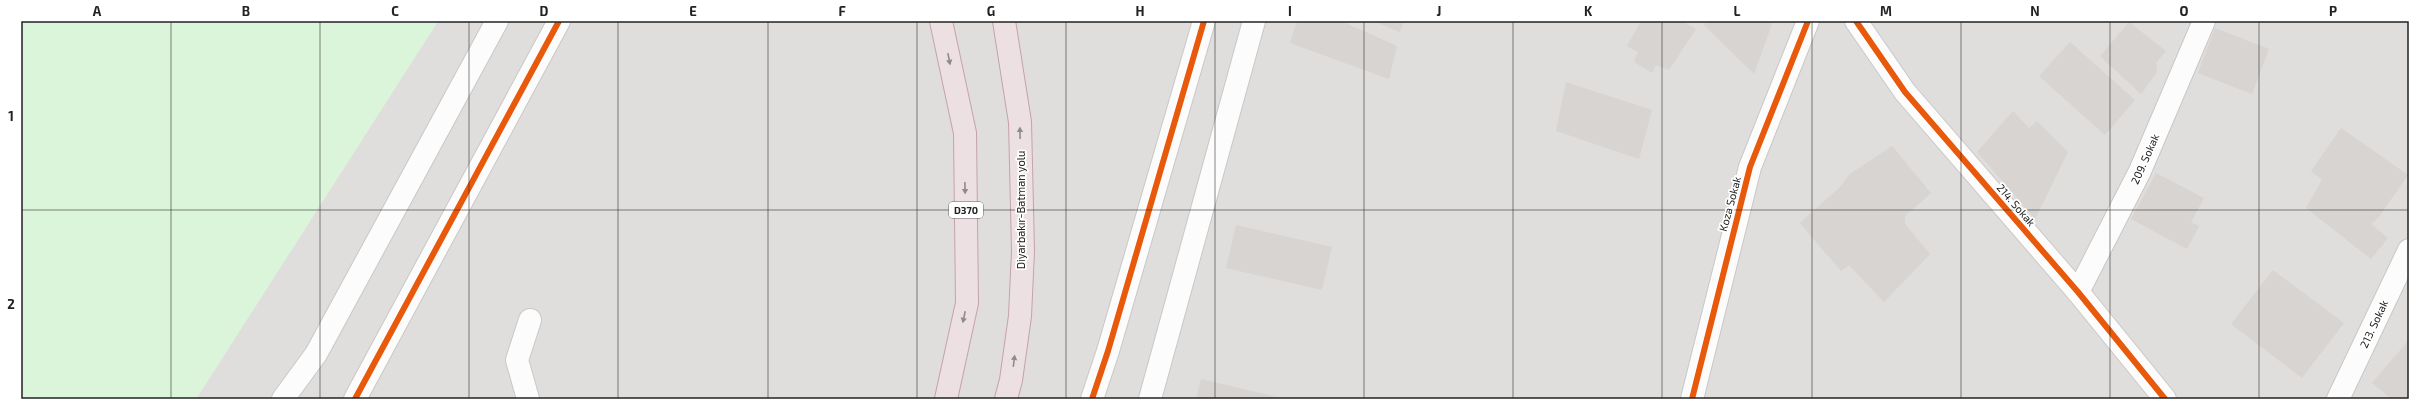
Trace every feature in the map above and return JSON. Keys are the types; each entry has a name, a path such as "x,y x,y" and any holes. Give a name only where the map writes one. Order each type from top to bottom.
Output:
{"highway":[{"name":"D370","path":"941,21 965,133 967,303 946,399"},
{"name":"Diyarbakır-Batman yolu","path":"1004,21 1020,122 1023,251 1020,316 1011,380 1006,399"}],"street":[{"path":"283,399 316,354 497,21"},
{"path":"355,399 559,21"},
{"path":"1092,399 1110,343 1204,21"},
{"path":"1150,399 1254,21"},
{"name":"Koza Sokak","path":"1692,399 1750,167 1808,21"},
{"name":"209. Sokak","path":"2078,292 2140,171 2204,21"},
{"name":"214. Sokak","path":"1862,24 1905,92 2078,292 2165,399"},
{"name":"213. Sokak","path":"2338,399 2409,250"},
{"path":"528,399 517,360 530,320"}],"shaded area":[{"path":"438,21 2409,21 2409,399 196,399"}],"green space":[{"path":"21,21 438,21 196,399 21,399"}],"building":[{"path":"1297,21 1341,21 1397,46 1389,79 1290,43"},
{"path":"1373,21 1404,21 1400,32"},
{"path":"1641,21 1682,21 1696,29 1669,70 1656,65 1652,73 1634,62 1638,52 1627,46"},
{"path":"1707,21 1773,21 1754,74 1704,25"},
{"path":"2129,22 2166,51 2156,63 2157,72 2141,94 2100,56"},
{"path":"2215,28 2269,49 2252,94 2198,73"},
{"path":"2070,42 2135,100 2105,135 2039,76"},
{"path":"1566,82 1652,110 1639,159 1556,131"},
{"path":"2013,111 2029,128 2037,121 2068,152 2035,219 1977,152"},
{"path":"2341,128 2408,175 2378,218 2371,224 2388,238 2371,259 2306,208 2322,180 2311,171"},
{"path":"1892,146 1931,193 1905,216 1905,224 1930,254 1884,302 1849,265 1841,271 1800,223 1840,187 1850,174"},
{"path":"2156,173 2204,198 2191,222 2199,226 2187,249 2131,219"},
{"path":"1236,225 1332,247 1322,290 1226,268"},
{"path":"2273,270 2344,323 2302,378 2231,324"},
{"path":"2409,340 2409,399 2391,399 2372,383"},
{"path":"1201,379 1281,398 1281,399 1196,399"}],"cycle path":[{"path":"355,399 559,21"},
{"path":"1092,399 1108,351 1204,21"},
{"path":"1692,399 1750,167 1808,21"},
{"path":"1856,21 1905,92 2078,292 2165,399"}]}
